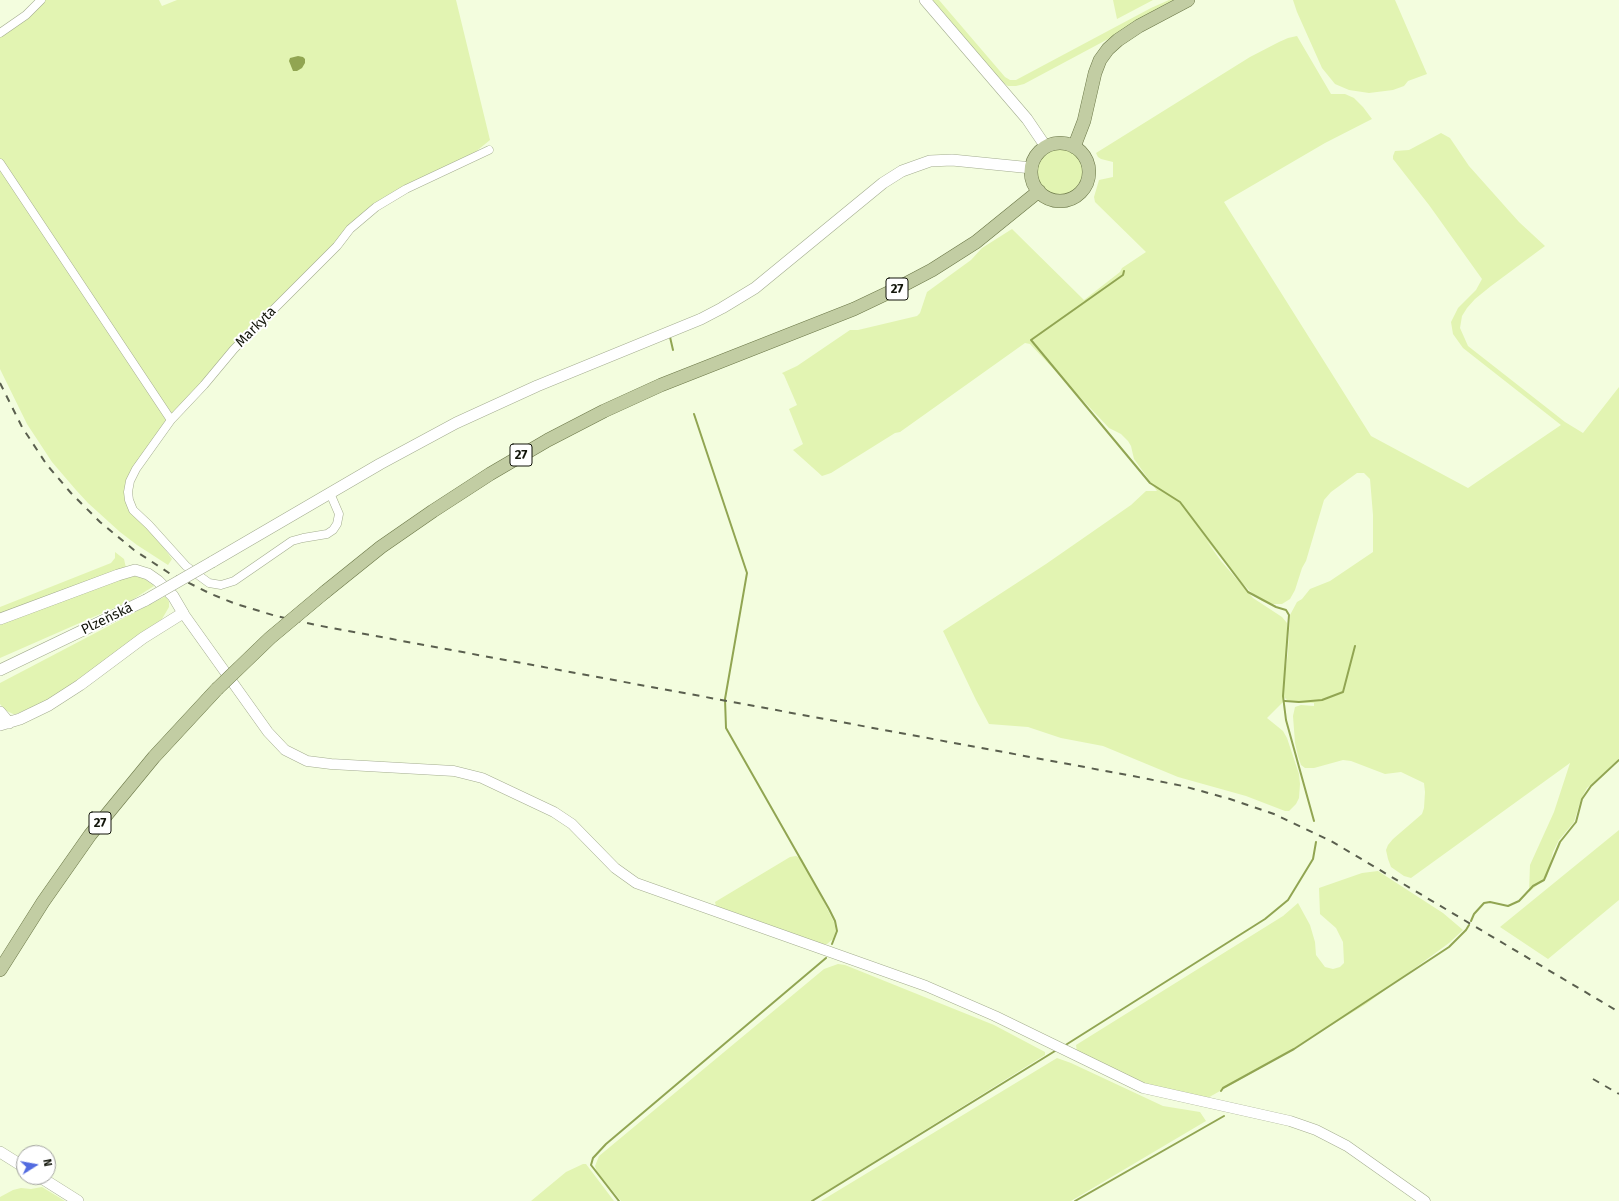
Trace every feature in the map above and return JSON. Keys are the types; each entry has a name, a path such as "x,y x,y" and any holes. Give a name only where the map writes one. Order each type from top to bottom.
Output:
{"main road":[{"path":"925,0 1027,119 1046,147"},
{"path":"1074,147 1084,121 1095,73 1100,60 1108,49 1118,40 1139,26 1188,0"},
{"path":"1060,143 1074,147 1084,157 1088,168 1088,179 1082,191 1071,198 1060,200 1049,198 1040,192 1034,182 1032,168 1036,156 1046,147 1060,143"},
{"name":"Plzeňská","path":"0,670 146,600 420,442 496,404 570,371 694,321 722,308 755,288 879,187 906,169 930,161 952,160 1032,168"},
{"name":"27","path":"0,970 43,902 90,835 154,757 217,689 270,638 356,566 420,519 480,480 531,450 604,411 661,385 854,308 894,290 932,270 976,242 1040,192"},
{"path":"0,619 112,577 135,570 148,574 158,582 173,596 183,613 143,638 62,697 32,714 4,724 0,712"},
{"path":"0,664 17,663"},
{"path":"0,679 17,663"},
{"path":"0,1152 16,1162"},
{"path":"53,1185 78,1201"}],"street":[{"path":"0,33 26,16 41,0"},
{"name":"Markyta","path":"330,493 339,514 337,524 333,530 327,534 292,541 228,584 221,585 209,583 194,573 178,558 149,525 132,510 128,500 130,481 136,469 171,420 199,391 234,349 337,246 350,229 366,215 406,189 489,150"},
{"path":"0,163 171,420"},
{"path":"183,613 268,732 285,750 307,761 331,764 454,771 482,778 554,812 572,824 615,868 636,883 926,986 995,1016 1143,1088 1290,1121 1316,1130 1347,1146 1425,1201"}],"shaded area":[{"path":"41,0 159,0 162,6 177,0 456,0 490,140 462,163 376,207 234,349 129,476 124,491 128,505 156,537 172,559 168,565 120,532 88,503 52,462 27,424 0,369 0,33"},
{"path":"931,0 939,0 1005,77 1010,80 1016,80 1151,8 1169,0 1181,0 1024,84 1008,86 999,80"},
{"path":"1113,0 1153,0 1117,19"},
{"path":"1293,0 1395,0 1427,74 1408,81 1404,86 1393,90 1369,93 1349,90 1335,84 1322,68"},
{"path":"1297,36 1331,94 1345,94 1354,98 1372,119 1325,143 1224,202 1371,436 1468,488 1561,425 1463,348 1453,334 1451,322 1458,308 1476,290 1482,279 1429,205 1393,159 1395,151 1409,150 1441,133 1450,138 1469,166 1519,222 1545,246 1491,286 1475,299 1467,308 1462,316 1460,328 1468,346 1565,422 1583,433 1619,387 1619,759 1587,788 1581,799 1574,822 1559,840 1553,852 1547,877 1529,892 1530,865 1554,812 1570,763 1411,878 1404,876 1391,867 1386,850 1393,839 1422,814 1424,808 1424,783 1401,772 1385,774 1351,761 1343,760 1314,768 1305,768 1301,765 1295,743 1293,716 1295,707 1301,705 1314,706 1314,703 1298,703 1287,700 1284,697 1284,701 1267,718 1283,731 1287,738 1299,774 1299,798 1296,804 1289,811 1285,811 1246,796 1178,777 1103,746 1061,738 1028,727 989,724 943,631 1046,564 1131,505 1146,491 1157,491 1134,459 1131,446 1128,441 1121,434 1109,428 1030,344 1025,343 900,432 895,433 831,473 822,476 793,450 803,444 789,409 797,405 782,373 797,366 850,330 858,330 917,316 920,313 927,292 971,260 982,248 1012,229 1084,300 1120,272 1122,268 1146,252 1095,202 1094,197 1099,180 1113,177 1113,162 1101,159 1096,153 1250,57 1288,38","holes":["1357,473 1364,473 1370,479 1373,515 1373,552 1330,581 1310,589 1302,599 1297,602 1290,615 1288,653 1284,681 1288,639 1287,623 1282,617 1253,598 1221,561 1206,540 1242,583 1255,596 1262,601 1272,604 1282,604 1290,599 1295,590 1302,568 1306,561 1324,500 1331,492"]},
{"path":"298,56 305,59 305,63 302,68 297,71 293,71 289,61 290,58"},
{"path":"1060,149 1073,153 1079,159 1083,172 1079,185 1073,191 1060,195 1047,191 1041,185 1037,172 1041,159 1047,153"},
{"path":"115,552 124,559 126,568 0,616 0,607 111,563 115,558"},
{"path":"131,576 142,577 154,586 132,600 0,658 0,623 118,579"},
{"path":"166,596 169,602 169,607 162,619 51,699 16,714 5,710 0,704 0,683"},
{"path":"1619,830 1619,900 1548,959 1500,927"},
{"path":"796,856 802,859 834,922 836,932 833,939 827,944 822,944 716,906 715,902 790,857"},
{"path":"1378,871 1443,913 1463,930 1449,943 1366,1004 1270,1063 1204,1100 1154,1088 1077,1052 1076,1045 1283,916 1298,903 1310,925 1315,942 1316,955 1325,967 1333,969 1340,967 1344,963 1343,942 1336,928 1320,914 1319,888 1362,873"},
{"path":"838,964 845,965 994,1025 1045,1052 1045,1055 811,1201 621,1201 597,1172 595,1166 599,1156 824,969"},
{"path":"1057,1058 1071,1063 1163,1106 1200,1112 1206,1121 1071,1201 821,1201"},
{"path":"586,1164 614,1201 531,1201 566,1172"},
{"path":"42,1187 65,1201 0,1201 0,1197 13,1190"}],"waterway":[{"path":"1124,271 1123,275 1031,340 1150,483 1180,502 1248,592 1276,607 1286,610 1289,615 1283,696 1286,720 1314,821"},
{"path":"670,337 673,350"},
{"path":"694,414 747,573 725,699 726,728 835,921 837,931 832,944"},
{"path":"1285,701 1299,702 1322,700 1343,692 1355,646"},
{"path":"1471,921 1474,914 1484,903 1490,902 1508,906 1519,901 1533,886 1544,880 1560,842 1576,822 1582,799 1591,786 1619,760"},
{"path":"1064,1046 1265,919 1288,900 1313,859 1316,842"},
{"path":"1221,1091 1223,1088 1294,1049 1449,947 1469,925"},
{"path":"619,1201 591,1165 593,1158 606,1144 826,958"},
{"path":"812,1201 1055,1051"},
{"path":"1075,1201 1224,1116"}],"railway":[{"path":"0,383 22,427 47,465 71,493 100,522 134,550 169,573 211,594 236,604 276,616 316,625 1133,776 1183,786 1230,799 1274,814 1331,841 1619,1012"},
{"path":"1593,1079 1619,1094"}]}
